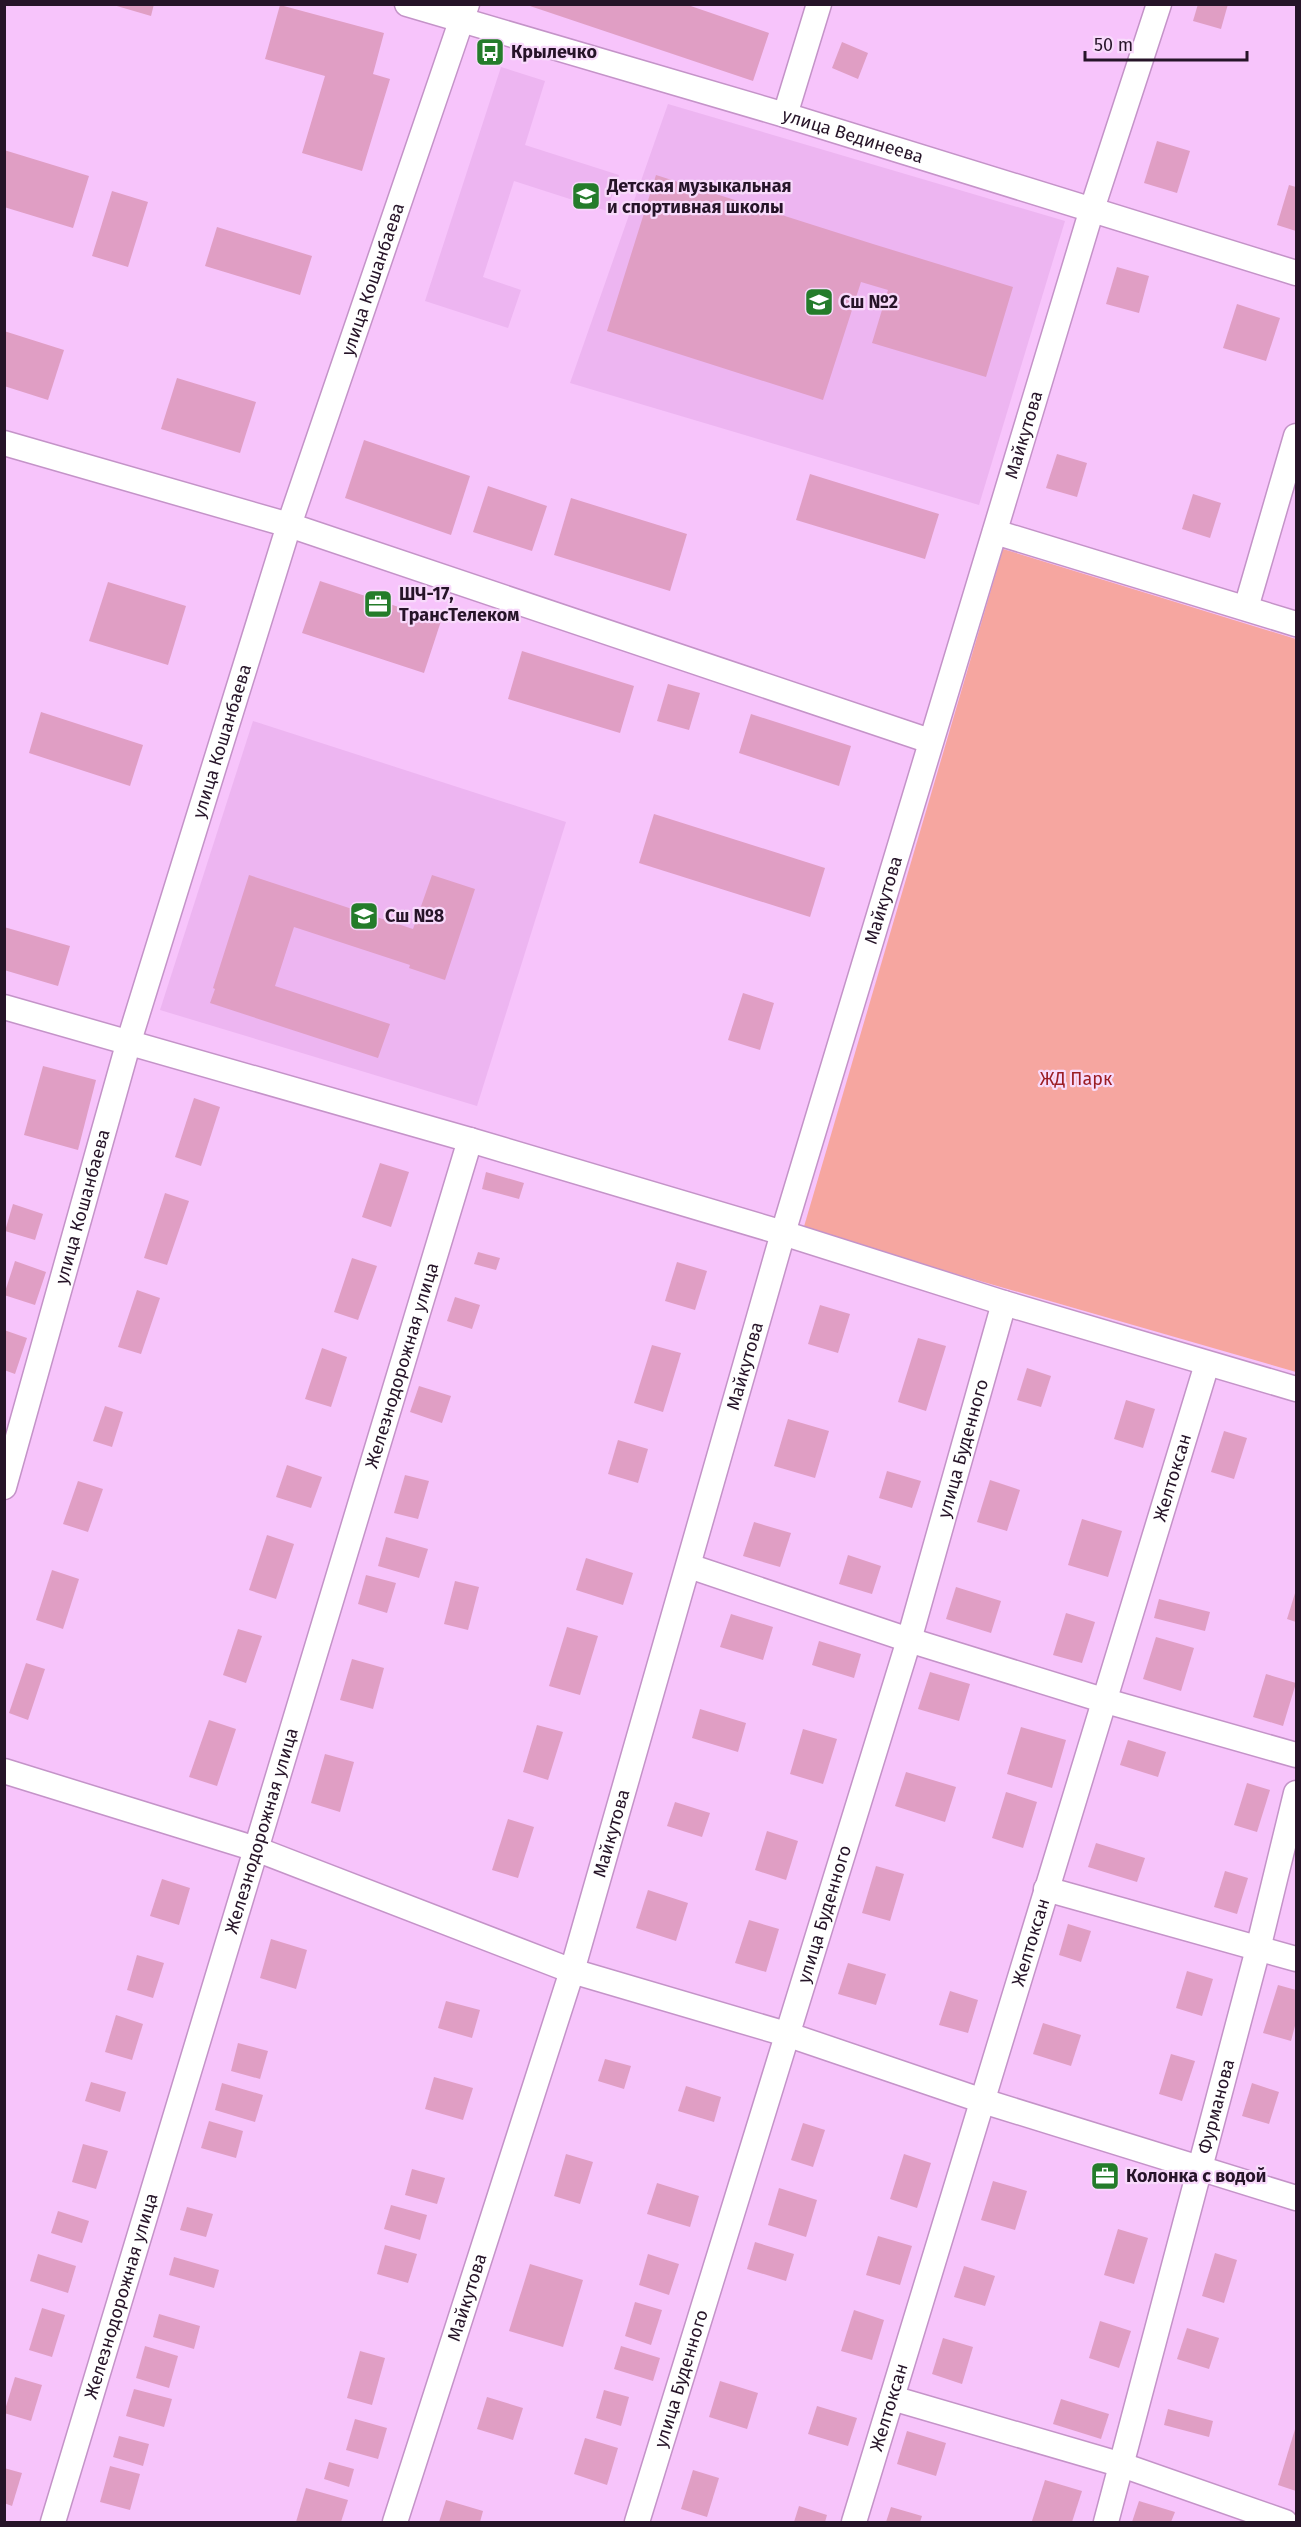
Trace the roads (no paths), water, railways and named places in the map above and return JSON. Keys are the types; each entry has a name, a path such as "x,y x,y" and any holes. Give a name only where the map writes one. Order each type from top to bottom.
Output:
{"street":[{"name":"улица Вединеева","path":"407,4 464,13 1296,273"},
{"path":"785,115 819,4"},
{"name":"Майкутова","path":"395,2523 572,1971 783,1233 1092,209 1159,4"},
{"name":"улица Кошанбаева","path":"4,1487 129,1041 289,525 464,13"},
{"path":"1246,608 1296,436"},
{"path":"4,443 289,525 930,741"},
{"path":"995,532 1296,624"},
{"path":"4,1007 470,1140 1296,1389"},
{"name":"Железнодорожная улица","path":"53,2523 470,1140"},
{"name":"улица Буденного","path":"637,2523 909,1640 1005,1303"},
{"name":"Желтоксан","path":"854,2523 1207,1364"},
{"path":"689,1566 909,1640 1106,1701 1296,1755"},
{"path":"4,1771 256,1849 572,1971 786,2034 983,2101 1296,2198"},
{"name":"Фурманова","path":"1106,2523 1258,1949 1296,1793"},
{"path":"1046,1889 1296,1959"},
{"path":"892,2398 1122,2465 1285,2523"}],"place":[{"name":"Крылечко","path":"490,52"},
{"name":"Детская музыкальная и спортивная школы","path":"586,196"},
{"name":"Сш №2","path":"819,302"},
{"name":"ШЧ-17, ТрансТелеком","path":"378,604"},
{"name":"Сш №8","path":"364,916"},
{"name":"Колонка с водой","path":"1105,2176"}],"park label":[{"name":"ЖД Парк","path":"1076,1079"}]}
